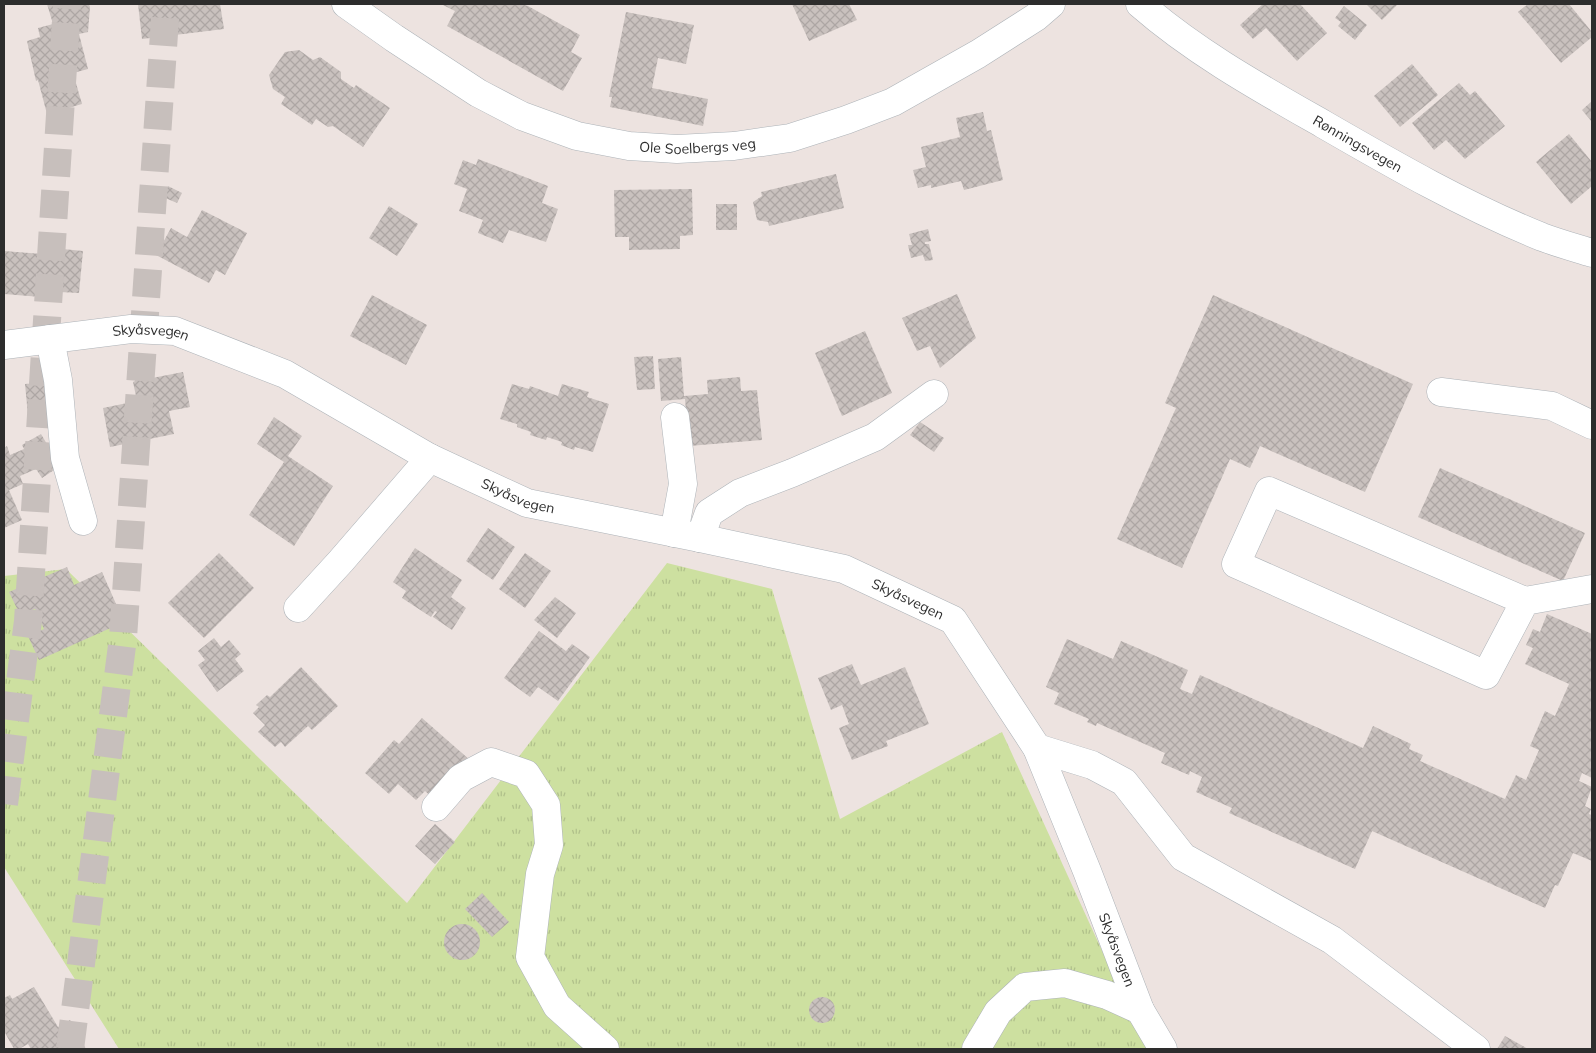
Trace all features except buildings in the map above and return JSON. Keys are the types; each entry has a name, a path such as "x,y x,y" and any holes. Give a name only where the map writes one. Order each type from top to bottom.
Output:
{"street":[{"name":"Ole Soelbergs veg","path":"346,4 478,94 522,116 577,136 629,146 677,149 734,146 790,138 893,102 978,54 1036,17 1051,4"},
{"name":"Rønningsvegen","path":"1140,4 1156,18 1210,57 1256,86 1400,169 1481,210 1543,238 1592,253"},
{"name":"Skyåsvegen","path":"4,345 131,329 175,331 285,374 430,458 527,503 844,569 953,620 1037,748 1087,871 1140,1010 1164,1049"},
{"path":"50,339 58,380 65,458 82,521"},
{"path":"1441,392 1552,406 1592,425"},
{"path":"687,535 709,513 740,493 875,437 934,394"},
{"path":"675,417 687,535"},
{"path":"298,608 430,458"},
{"path":"1525,601 1486,675 1236,564 1269,491 1525,601 1592,589"},
{"path":"1037,748 1092,765 1124,782 1183,857 1332,940 1476,1049"},
{"path":"436,807 461,778 491,762 526,774 546,804 549,845 540,874 530,958 557,1006 605,1049"},
{"path":"976,1049 998,1012 1025,987 1065,983 1107,995 1140,1010"}],"green space":[{"path":"667,563 772,589 840,819 1002,732 1147,1049 119,1049 4,867 4,576 66,569 407,903"}],"tunnel":[{"path":"4,804 28,621 67,4"},
{"path":"70,1049 123,638 166,4"}]}
